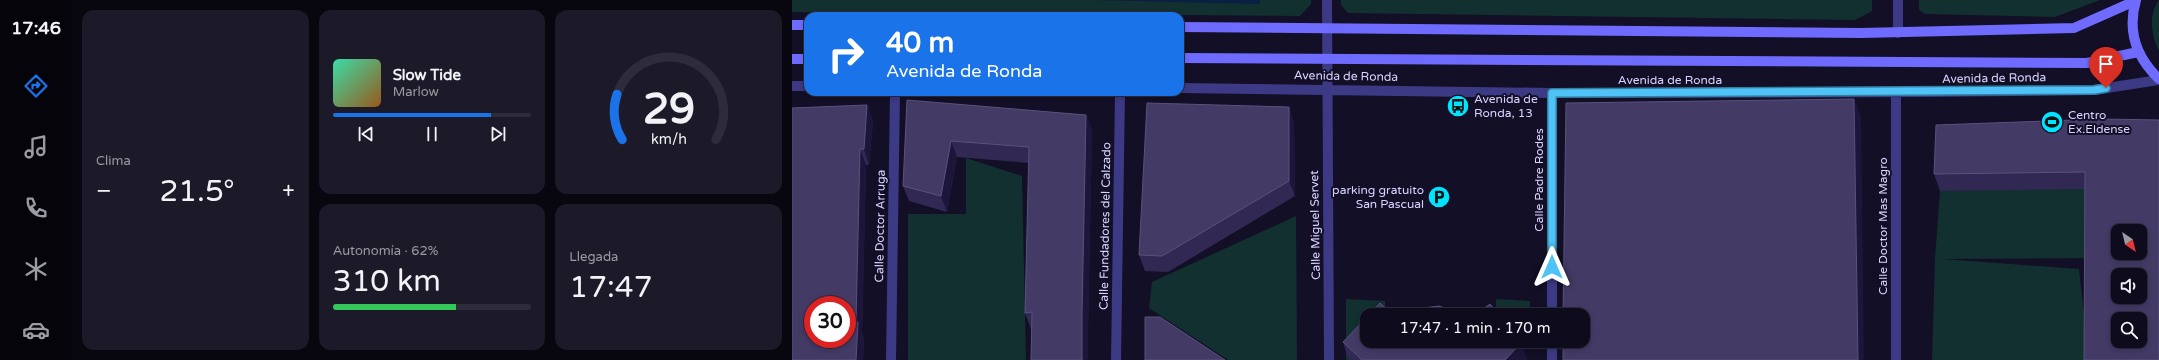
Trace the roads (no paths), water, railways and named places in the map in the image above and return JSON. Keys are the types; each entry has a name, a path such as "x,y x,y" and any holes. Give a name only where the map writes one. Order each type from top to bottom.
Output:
{"street":[{"name":"Calle Miguel Servet","path":"1327,0 1329,360"},
{"path":"1898,0 1898,33"},
{"path":"1184,27 1898,33 2074,28 2135,0"},
{"path":"2135,0 2132,18 2132,36 2138,52 2147,67 2159,79"},
{"path":"792,25 804,25"},
{"name":"Avenida de Ronda","path":"1184,58 2087,64 2138,52"},
{"path":"792,59 804,59"},
{"name":"Avenida de Ronda","path":"1184,88 1552,93 1896,92 2094,90 2159,79"},
{"path":"792,86 804,86"},
{"name":"Calle Doctor Mas Magro","path":"1896,92 1896,360"},
{"name":"Calle Padre Rodes","path":"1552,93 1552,308"},
{"name":"Calle Doctor Arruga","path":"891,360 895,96"},
{"name":"Calle Fundadores del Calzado","path":"1116,360 1120,96"},
{"path":"1552,348 1552,360"}],"water":[{"path":"1090,0 1260,0 1260,4"}],"place":[{"name":"Avenida de Ronda, 13","path":"1458,106"},
{"name":"Centro Ex.Eldense","path":"2052,122"},
{"name":"parking gratuito San Pascual","path":"1439,197"}]}
